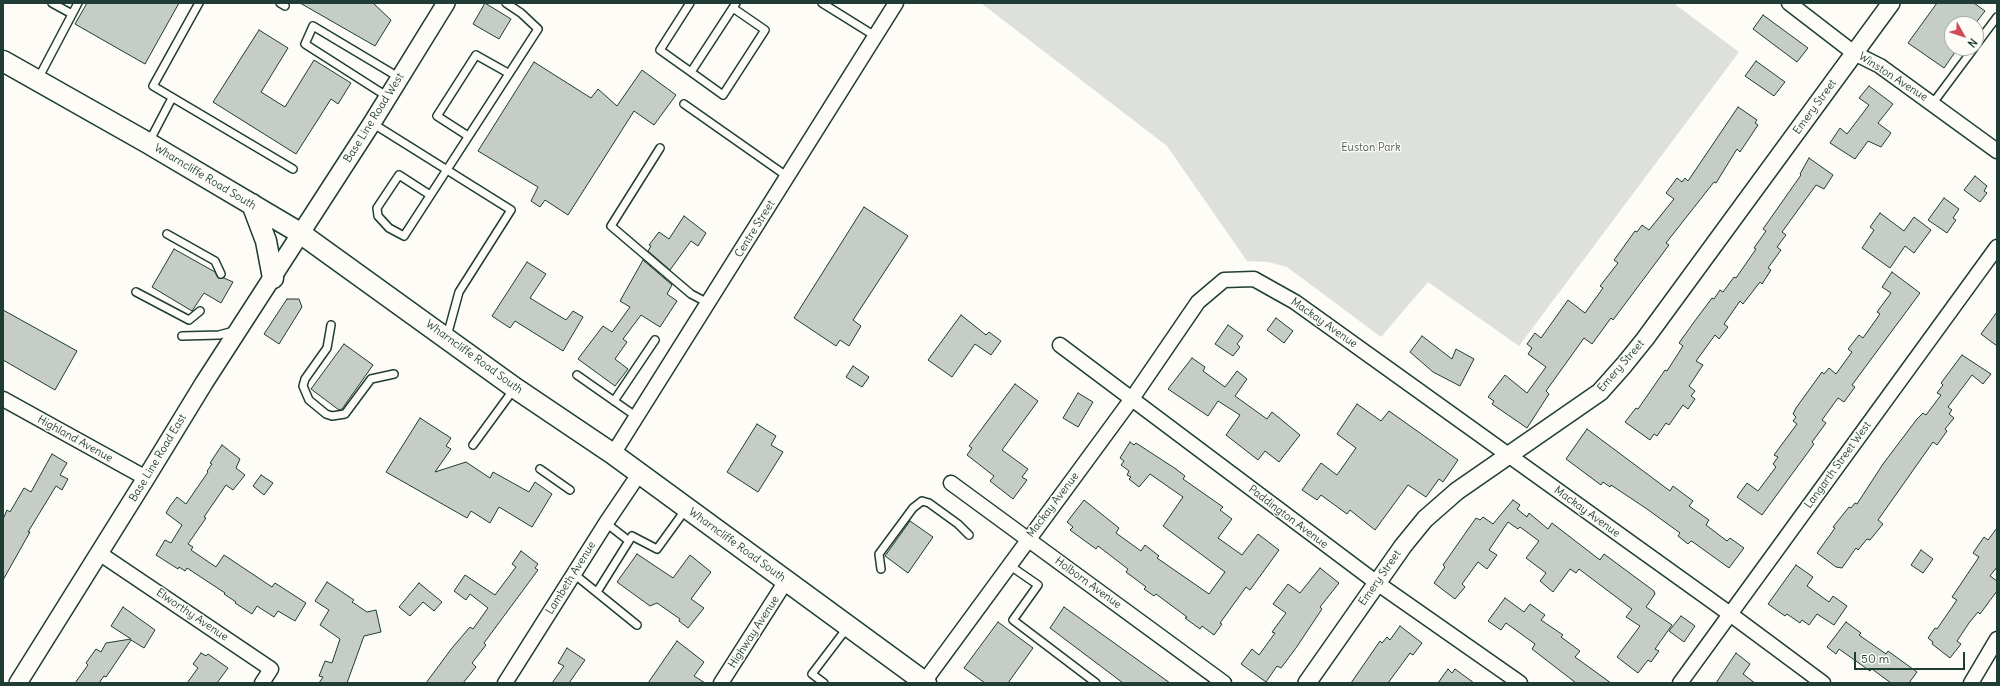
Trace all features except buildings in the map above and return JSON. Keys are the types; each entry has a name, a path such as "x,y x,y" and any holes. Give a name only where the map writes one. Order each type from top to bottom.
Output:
{"main road":[{"name":"Wharncliffe Road South","path":"3,60 148,143 300,233 515,388 613,454 686,509 925,682"},
{"path":"252,204 266,241 273,278"}],"street":[{"name":"Base Line Road West","path":"300,233 372,123 446,3"},
{"name":"Centre Street","path":"613,454 896,3"},
{"name":"Winston Avenue","path":"1789,3 1854,53 1880,66 1997,151"},
{"name":"Emery Street","path":"1307,683 1377,583 1425,519 1457,491 1600,392 1624,365 1645,339 1891,3"},
{"name":"Base Line Road East","path":"18,683 300,233"},
{"name":"Langarth Street West","path":"1680,683 1997,247"},
{"name":"Mackay Avenue","path":"925,682 1131,400 1198,302 1224,280 1254,279 1295,302 1730,614 1823,683"},
{"name":"Paddington Avenue","path":"1060,345 1131,400 1377,583 1520,683"},
{"name":"Highland Avenue","path":"3,399 146,478"},
{"name":"Lambeth Avenue","path":"505,683 606,523 639,474"},
{"name":"Holborn Avenue","path":"951,483 1224,683"},
{"name":"Elworthy Avenue","path":"99,553 271,669 262,683"},
{"name":"Highway Avenue","path":"721,683 786,581"},
{"path":"1972,683 1997,638"}],"lane":[{"path":"52,3 72,14"},
{"path":"38,80 78,3"},
{"path":"199,3 153,86 294,169"},
{"path":"430,195 399,175 378,208 378,216 389,228 404,236 508,73 538,29 521,13 506,3"},
{"path":"690,3 660,50 723,95 765,30 734,6 691,72"},
{"path":"822,3 875,36"},
{"path":"1984,34 1997,17"},
{"path":"388,97 305,44 314,26 400,78"},
{"path":"468,136 436,116 476,55 508,73"},
{"path":"1932,103 1968,56"},
{"path":"148,143 172,98"},
{"path":"684,104 788,177"},
{"path":"372,123 510,210 459,292 446,338"},
{"path":"660,148 611,226 691,294 708,303"},
{"path":"167,234 215,261 221,274"},
{"path":"136,292 189,320 200,311"},
{"path":"331,324 327,348 305,379 303,386 309,400 320,409 332,416 345,414 371,379 394,374"},
{"path":"182,336 219,335 238,330"},
{"path":"614,401 655,340"},
{"path":"578,376 636,417"},
{"path":"473,445 515,388"},
{"path":"540,468 570,490"},
{"path":"881,569 879,554 913,508 922,501 929,503 958,524 969,535"},
{"path":"597,592 632,536 657,550 686,509"},
{"path":"606,523 629,541"},
{"path":"1009,565 1038,585 1013,620 1096,683"},
{"path":"574,574 637,625"},
{"path":"824,683 812,674 848,626"}],"green space":[{"name":"Euston Park","path":"981,3 1677,3 1676,5 1739,52 1519,346 1428,282 1381,337 1287,267 1268,262 1247,261 1167,146"}]}
